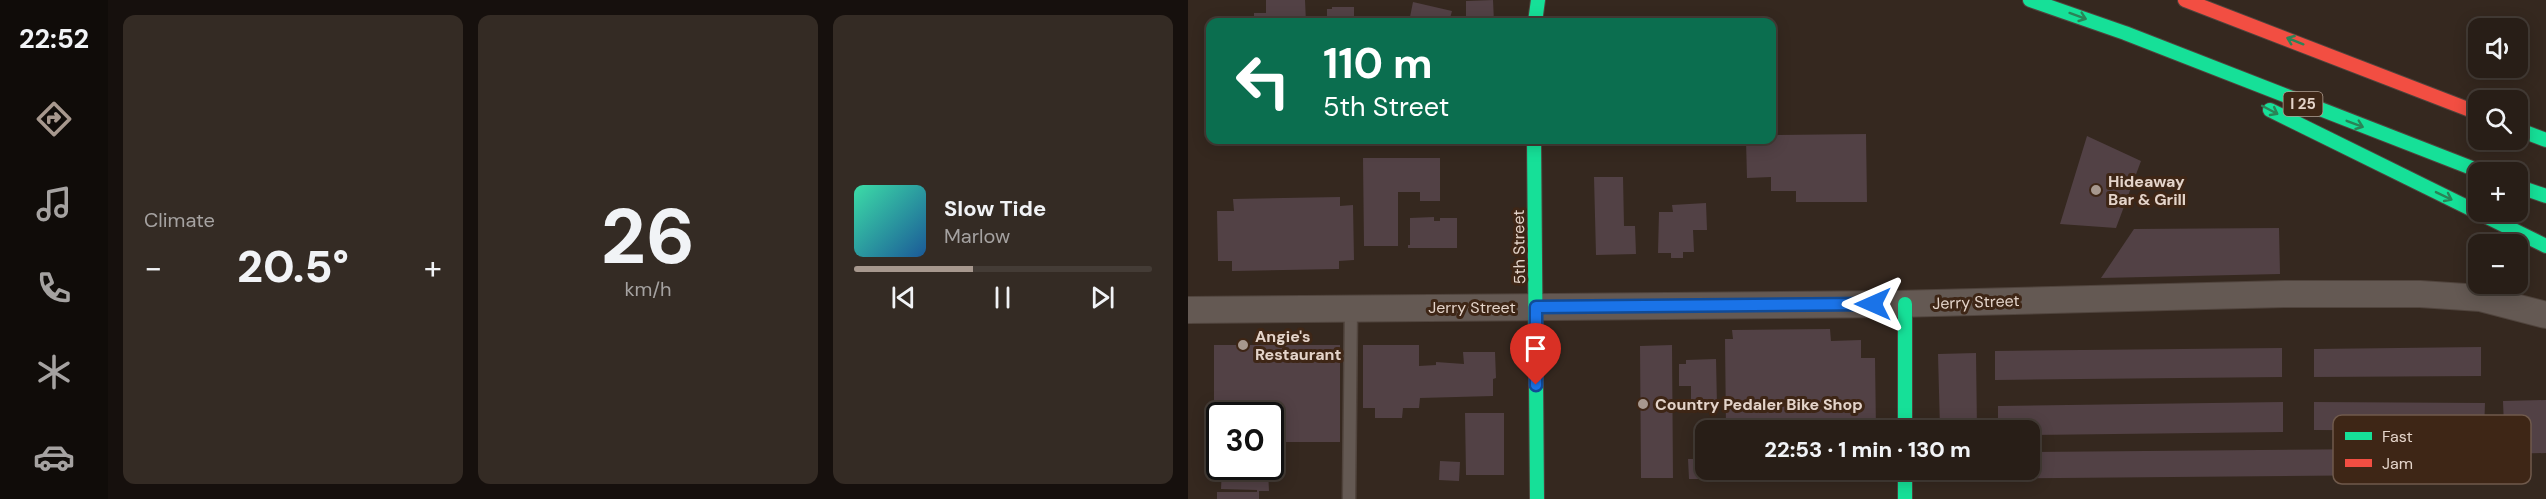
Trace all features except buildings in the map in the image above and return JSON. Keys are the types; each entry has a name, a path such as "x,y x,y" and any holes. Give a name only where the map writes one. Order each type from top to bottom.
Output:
{"main road":[{"path":"1536,18 1538,0"},
{"name":"I 25","path":"2030,0 2125,33 2468,167"},
{"path":"2185,0 2468,109"},
{"path":"2125,33 2227,87"},
{"path":"2349,62 2468,99"},
{"path":"2258,104 2546,246"},
{"path":"2528,133 2546,140"},
{"name":"5th Street","path":"1534,144 1537,499"},
{"path":"2528,190 2546,196"},
{"path":"1905,304 1905,420"},
{"path":"1905,480 1905,499"}],"street":[{"name":"Jerry Street","path":"1188,310 1905,304 2284,294 2420,294 2480,298 2546,315"}],"lane":[{"path":"1349,499 1351,308"}],"traffic: fast":[{"path":"1536,18 1538,0"},
{"path":"2030,0 2125,33 2468,167"},
{"path":"2270,110 2546,246"},
{"path":"2528,133 2546,140"},
{"path":"1534,144 1537,499"},
{"path":"2528,190 2546,196"},
{"path":"1905,304 1905,420"},
{"path":"1905,480 1905,499"}],"traffic: jam":[{"path":"2185,0 2468,109"}],"place":[{"name":"Hideaway Bar & Grill","path":"2096,190"},
{"name":"Angie's Restaurant","path":"1243,345"},
{"name":"Country Pedaler Bike Shop","path":"1643,404"}],"route":[{"path":"1536,385 1536,307 1873,304"}]}
